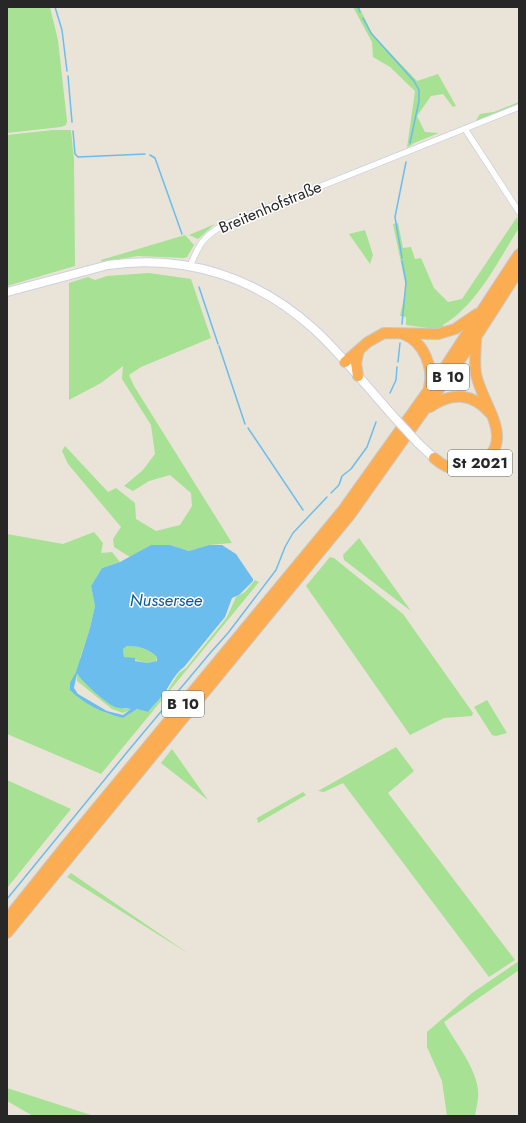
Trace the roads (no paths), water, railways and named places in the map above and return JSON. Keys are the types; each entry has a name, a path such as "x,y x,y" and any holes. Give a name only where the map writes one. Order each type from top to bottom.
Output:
{"highway":[{"name":"B 10","path":"7,919 71,838 343,510 428,390 519,254"},
{"name":"B 10","path":"7,932 350,515 476,337 519,270"},
{"path":"345,362 380,335 399,332 423,335 438,334 455,329 484,308"},
{"path":"399,332 408,336 419,345 427,359 431,371 428,390"},
{"path":"476,337 476,373 479,385 494,418"},
{"path":"358,376 356,363 359,350"},
{"path":"420,418 441,400 462,396 476,401 494,418"},
{"name":"St 2021","path":"434,458 449,469 459,470 467,469 483,460 491,453 496,443 498,432 494,418"}],"main road":[{"name":"St 2021","path":"7,292 108,265 142,262 167,262 190,266 218,273 250,284 314,330 358,376 418,443 434,458"}],"street":[{"name":"Breitenhofstraße","path":"190,266 199,244 214,230 519,107"},
{"path":"465,129 519,212"}],"water":[{"name":"Nussersee","path":"151,545 170,545 189,551 209,545 222,545 236,554 253,579 253,581 239,595 232,598 225,617 184,667 176,674 163,695 148,712 137,709 123,718 94,707 81,700 70,690 70,683 76,672 90,628 95,606 91,586 102,568 120,562","holes":["127,646 139,647 147,650 157,657 157,661 147,663 135,661 135,658 124,657 123,649","77,673 89,687 111,705 117,708 131,709 123,715 107,711 78,694 74,688"]}],"waterway":[{"path":"55,7 62,30 67,71"},
{"path":"358,7 360,12"},
{"path":"363,18 371,33 414,81 419,90 419,101 410,143"},
{"path":"68,76 72,122"},
{"path":"73,131 75,154 78,157 145,154"},
{"path":"150,155 155,158 182,234"},
{"path":"402,258 395,217 406,162"},
{"path":"402,261 406,282 402,324"},
{"path":"199,287 218,344"},
{"path":"398,362 400,343"},
{"path":"219,346 245,424"},
{"path":"390,393 396,380 397,367"},
{"path":"331,493 339,485 342,476 351,469 367,447 376,422"},
{"path":"248,428 303,510"},
{"path":"7,899 128,751 228,633 276,570 285,547 293,533 327,497"}]}
